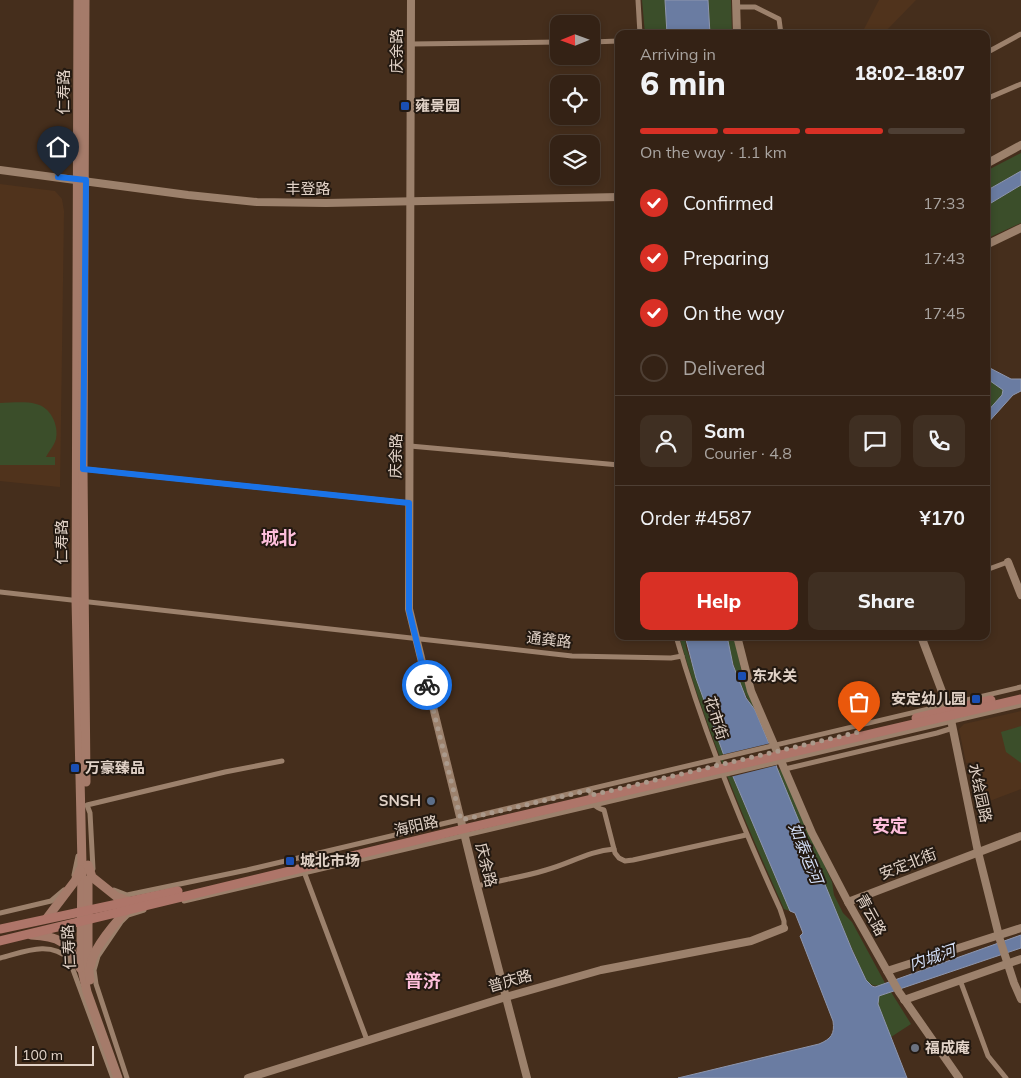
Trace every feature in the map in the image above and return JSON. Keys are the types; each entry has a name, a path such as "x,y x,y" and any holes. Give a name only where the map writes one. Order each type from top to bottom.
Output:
{"main road":[{"name":"仁寿路","path":"78,0 83,469 80,601"},
{"name":"仁寿路","path":"85,0 81,180 80,601 85,865 82,965 87,992 118,1078"},
{"name":"海阳路","path":"950,716 1021,693"},
{"name":"海阳路","path":"0,941 84,921 127,906 245,876 1021,699"},
{"name":"海阳路","path":"0,929 85,910 127,906 304,870 463,827"},
{"path":"47,918 85,865 92,877 127,906 91,961 90,982"},
{"name":"仁寿路","path":"84,921 90,982 124,1078"},
{"path":"26,935 49,936 65,944 72,951 87,992"}],"street":[{"name":"庆余路","path":"411,0 408,601 415,639 527,1078"},
{"path":"638,0 640,30"},
{"path":"737,30 736,4 755,7 780,18 781,30"},
{"path":"990,52 1021,34"},
{"path":"600,42 615,41"},
{"path":"411,44 550,42"},
{"path":"990,97 1021,84"},
{"path":"990,162 1021,145"},
{"name":"丰登路","path":"0,170 188,195 257,202 615,197"},
{"path":"990,243 1021,228"},
{"path":"410,446 615,465"},
{"path":"83,469 409,503"},
{"path":"990,569 1008,562 1021,596"},
{"name":"通龚路","path":"0,592 572,656 671,658 682,656"},
{"name":"花市街","path":"677,640 711,745 746,835 780,909 784,928"},
{"name":"青云路","path":"738,640 751,691 812,833 848,902 899,992 959,1078"},
{"name":"水绘园路","path":"922,640 950,716 978,852 1006,960 1021,999"},
{"path":"785,769 950,716 1021,687"},
{"path":"950,716 1021,705"},
{"path":"84,805 225,772 282,761"},
{"path":"592,797 596,808 604,810 614,849 619,858 624,861 746,835"},
{"path":"84,805 90,813 94,874 108,887 118,893 127,895 463,827"},
{"path":"0,913 51,901 68,884 74,875 78,862 78,818 84,805"},
{"name":"安定北街","path":"848,902 1021,836"},
{"path":"477,886 548,870 585,855 604,849 614,849"},
{"path":"127,1078 96,984 94,970 98,956 121,922 128,916 141,911 304,870 367,1040"},
{"name":"普庆路","path":"248,1078 506,997 601,970 751,941 784,928"},
{"path":"889,975 1000,938 1021,928"},
{"path":"0,958 46,947 62,951 69,959 113,1078"},
{"path":"904,1000 960,980 1006,960 1021,959"},
{"path":"960,980 988,1056 1006,1078"}],"shaded area":[{"path":"879,0 916,0 887,30 864,30"},
{"path":"0,184 55,191 62,199 64,211 60,487 0,481"},
{"path":"1021,711 1021,789 987,802 977,761 966,763 959,729 964,724"}],"green space":[{"path":"642,0 665,0 667,30 645,30"},
{"path":"708,0 731,0 732,30 710,30"},
{"path":"1021,153 1021,171 990,189 990,169"},
{"path":"1021,185 1021,223 990,237 990,204"},
{"path":"990,370 1010,393 990,415"},
{"path":"0,403 32,403 41,406 50,413 55,423 57,434 55,442 46,457 55,457 55,465 0,465"},
{"path":"680,640 685,640 686,647 723,753 790,911 784,909 755,842 701,706"},
{"path":"728,640 735,640 743,678 755,710 749,702 737,675"},
{"path":"1021,726 1021,763 1006,752 1001,732"},
{"path":"777,768 782,771 832,882 834,895 843,913 852,922 885,983 875,986 866,980 832,904"},
{"path":"891,992 911,1024 891,1037 878,1004 879,996"}],"water":[{"path":"665,0 708,0 710,30 667,30"},
{"path":"1021,171 1021,185 990,204 990,189"},
{"path":"990,368 1011,379 1021,379 1021,391 1013,395 990,421 990,408 1002,395 1003,390 990,381"},
{"name":"如泰运河","path":"686,640 728,640 733,665 746,698 755,710 852,950 866,980 872,986 875,987 1021,935 1021,948 879,996 878,1004 907,1078 678,1078 819,1044 827,1040 833,1033 833,1021 800,936 803,933 795,913 790,911 723,753 696,678"}],"pier":[{"path":"771,743 778,765 730,777 721,755"}],"way so far":[{"path":"427,685 461,820 590,790 592,795 859,732"}],"place":[{"name":"雍景园","path":"405,106"},
{"name":"东水关","path":"742,676"},
{"name":"安定幼儿园","path":"976,699"},
{"name":"万豪臻品","path":"75,768"},
{"name":"SNSH","path":"431,801"},
{"name":"城北市场","path":"290,861"},
{"name":"福成庵","path":"915,1048"}],"district":[{"name":"城北","path":"279,538"},
{"name":"安定","path":"890,826"},
{"name":"普济","path":"423,981"}],"route":[{"path":"58,177 86,180 83,469 409,503 408,601 415,639 427,685"}],"water label":[{"name":"内城河","path":"932,957"}]}
